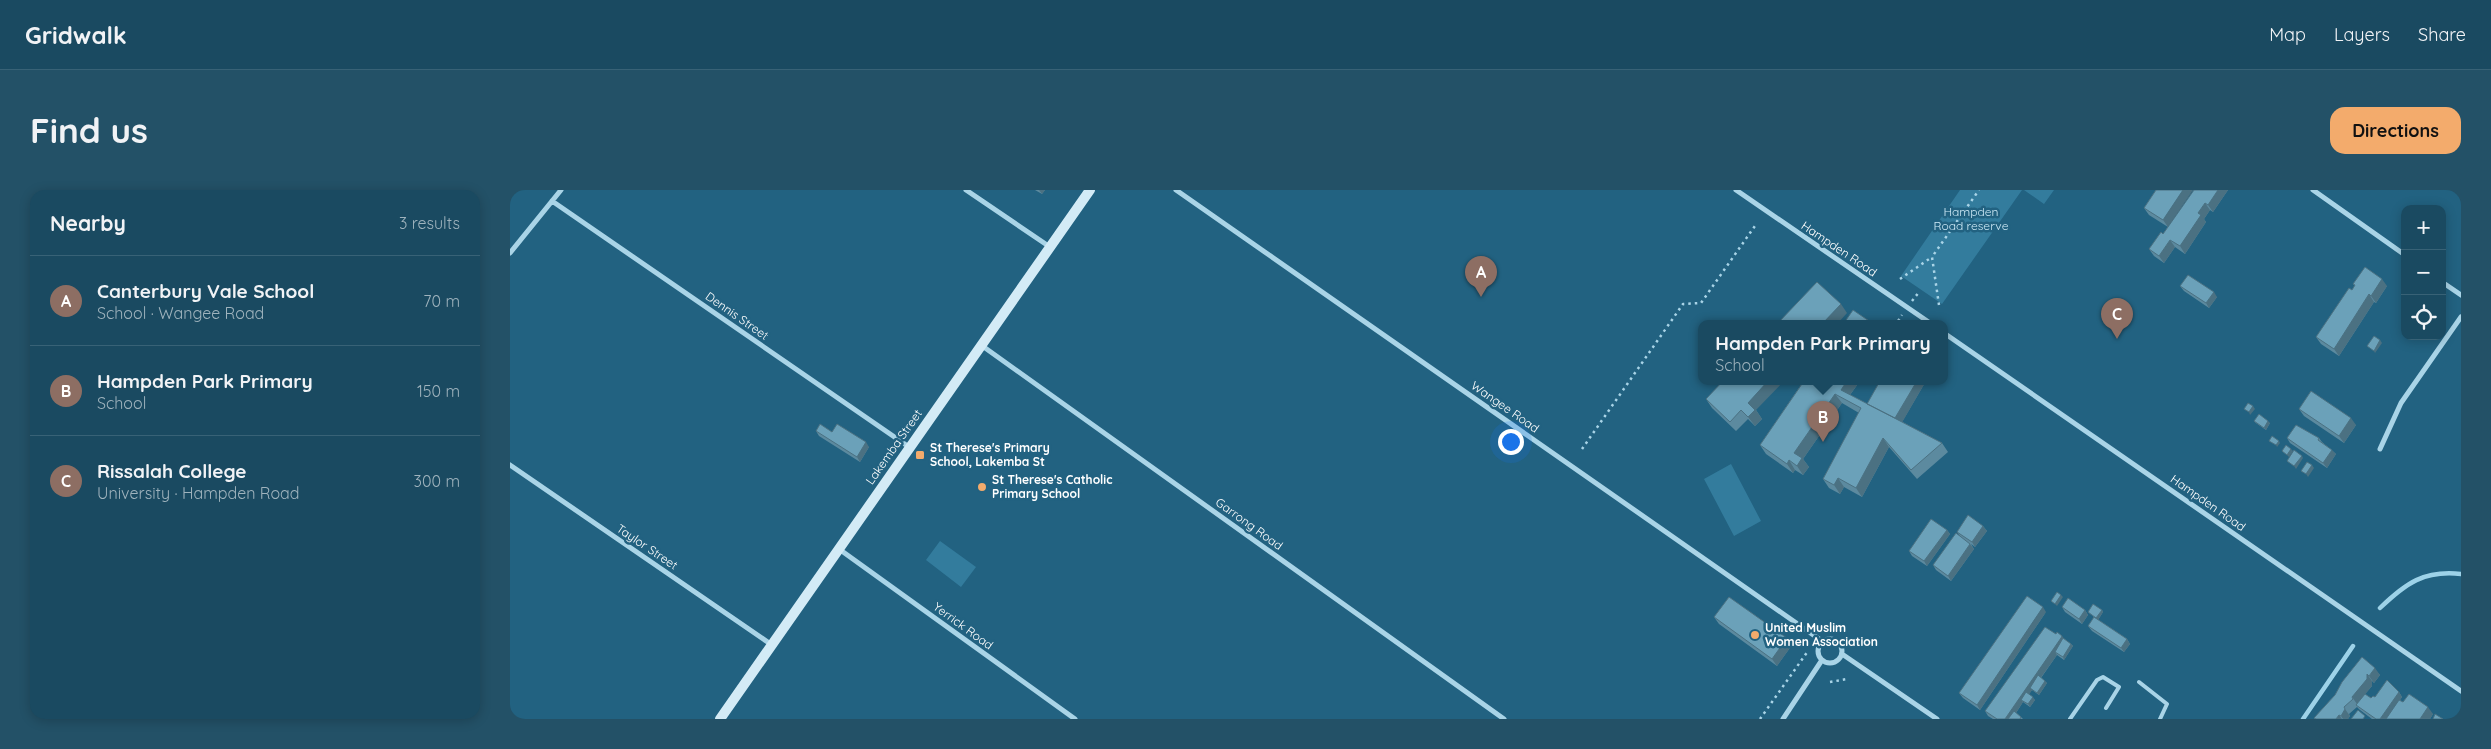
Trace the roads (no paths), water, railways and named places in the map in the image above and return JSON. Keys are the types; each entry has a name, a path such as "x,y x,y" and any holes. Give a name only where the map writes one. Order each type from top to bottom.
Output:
{"main road":[{"name":"Lakemba Street","path":"720,719 1090,190"}],"street":[{"path":"510,253 561,190"},
{"path":"966,190 1050,247"},
{"name":"Wangee Road","path":"1176,190 1822,641"},
{"name":"Hampden Road","path":"1736,190 1926,320"},
{"path":"2313,190 2401,252"},
{"name":"Dennis Street","path":"552,201 909,447"},
{"path":"2446,285 2461,295"},
{"path":"2380,449 2401,403 2461,317"},
{"name":"Hampden Road","path":"1948,336 2461,691"},
{"name":"Garrong Road","path":"981,345 1504,719"},
{"name":"Taylor Street","path":"510,465 772,645"},
{"name":"Yerrick Road","path":"839,549 1075,719"},
{"path":"1829,638 1837,640 1842,647 1842,654 1833,662 1822,660 1818,651 1822,641 1829,638"},
{"path":"1842,654 1938,719"},
{"path":"1783,719 1822,660"}],"lane":[{"path":"2070,719 2097,680 2103,676 2120,687 2106,708"},
{"path":"2139,682 2167,704 2166,710 2160,719"}],"waterway":[{"path":"2380,608 2398,592 2416,580 2436,574 2461,574"},
{"path":"2303,719 2353,646"}],"place":[{"name":"Canterbury Vale School","path":"1481,297"},
{"name":"Rissalah College","path":"2117,339"},
{"name":"Hampden Park Primary","path":"1823,442"},
{"name":"St Therese's Primary School, Lakemba St","path":"920,455"},
{"name":"St Therese's Catholic Primary School","path":"982,487"},
{"name":"United Muslim Women Association","path":"1755,635"}],"park label":[{"name":"Hampden Road reserve","path":"1971,219"}]}
